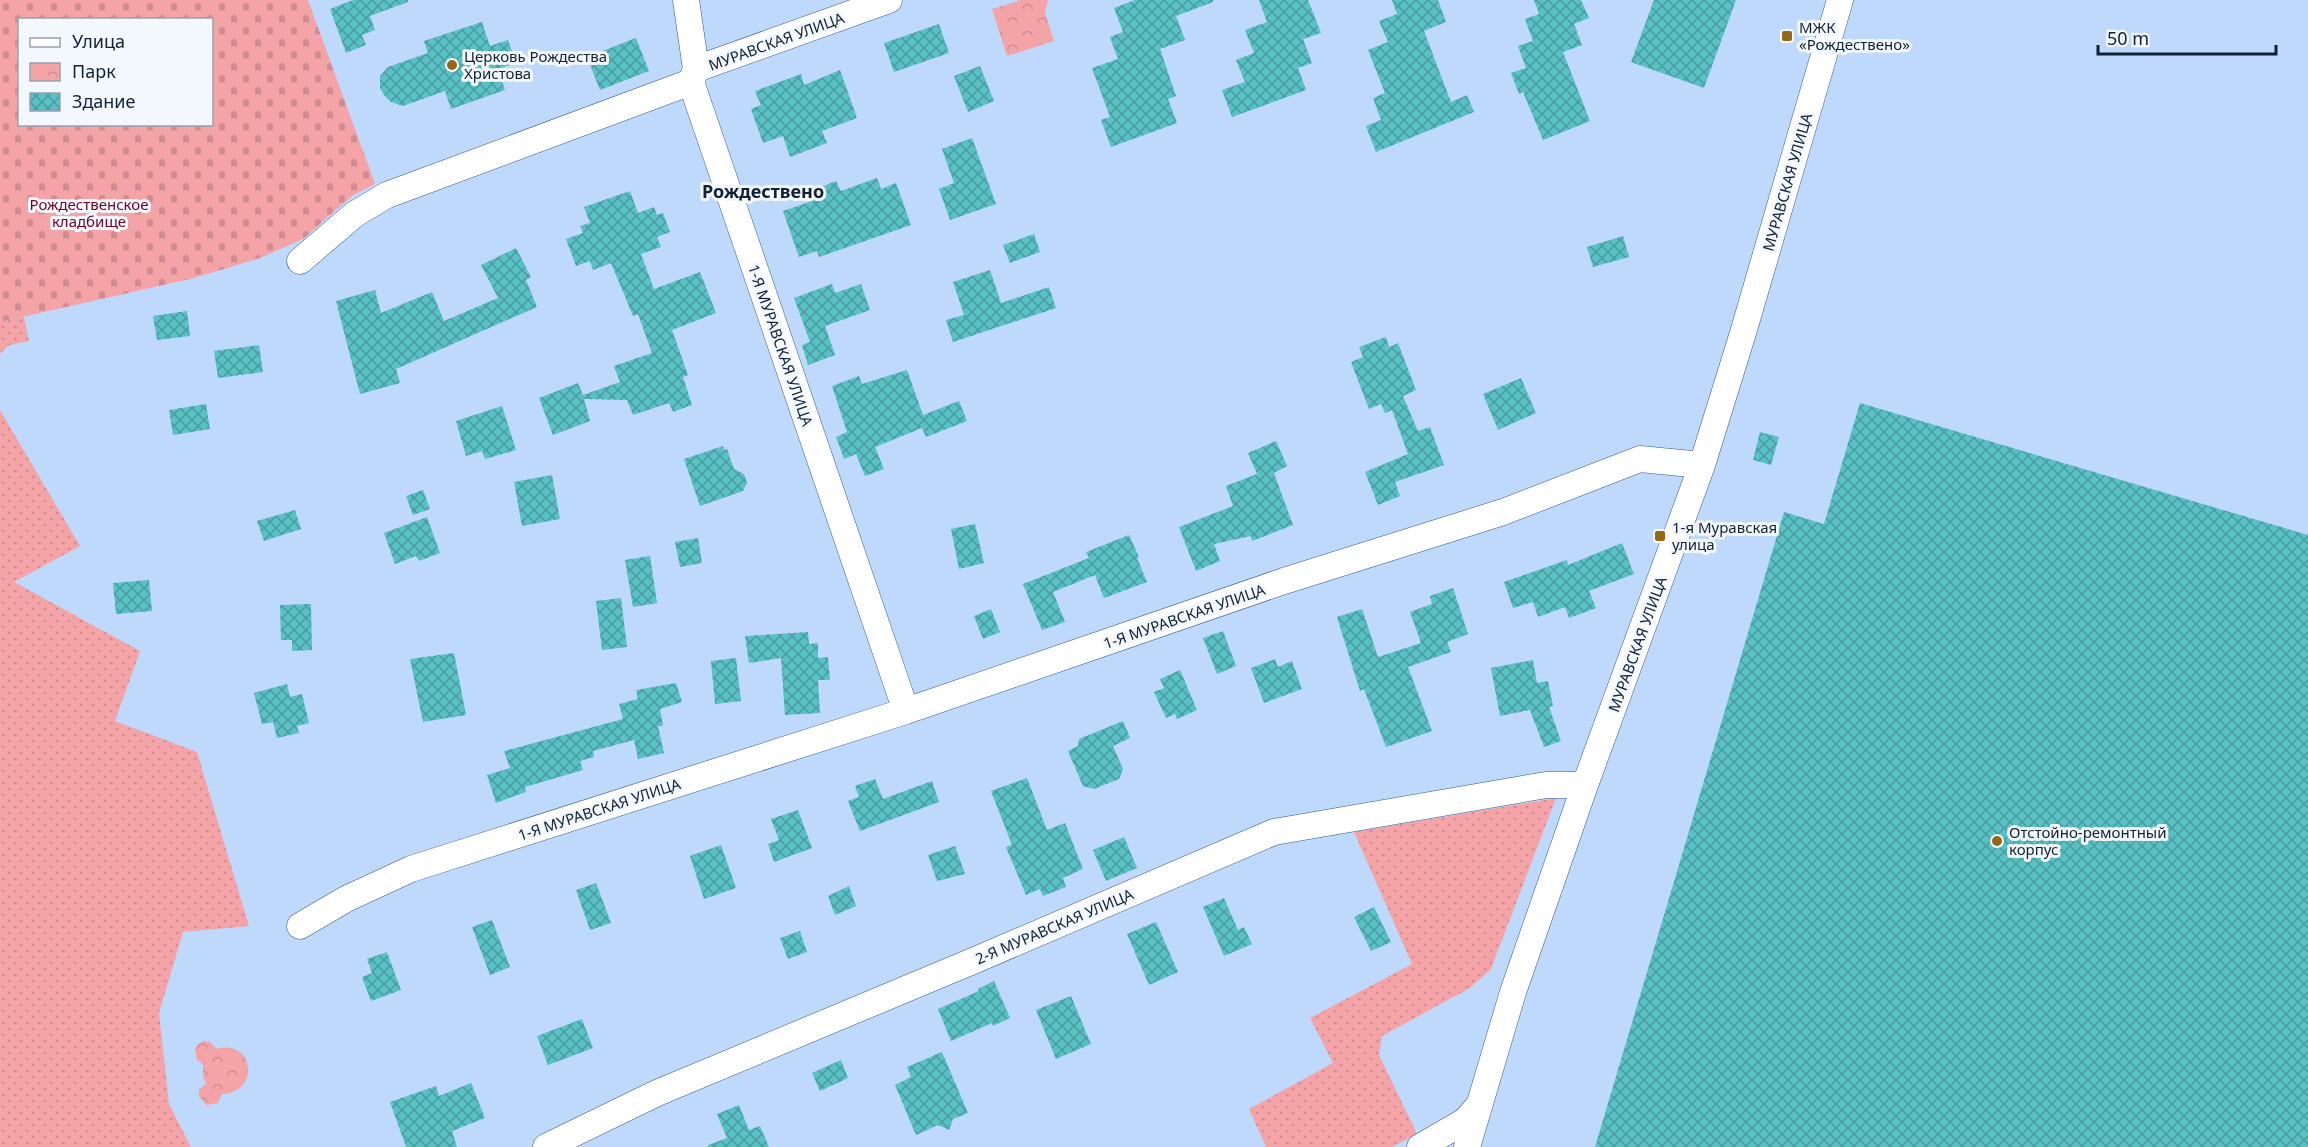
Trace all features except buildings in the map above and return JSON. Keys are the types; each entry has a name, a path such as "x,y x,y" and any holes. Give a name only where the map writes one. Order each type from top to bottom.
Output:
{"street":[{"name":"1-Я МУРАВСКАЯ УЛИЦА","path":"686,0 693,76 906,711"},
{"name":"МУРАВСКАЯ УЛИЦА","path":"693,76 889,0"},
{"name":"МУРАВСКАЯ УЛИЦА","path":"1467,1147 1513,992 1585,785 1702,465 1840,0"},
{"path":"300,261 356,214 387,195 693,76"},
{"name":"1-Я МУРАВСКАЯ УЛИЦА","path":"300,926 346,899 411,869 906,711 1284,581 1503,512 1640,459 1702,465"},
{"name":"2-Я МУРАВСКАЯ УЛИЦА","path":"546,1147 657,1093 1274,832 1546,785 1585,785"},
{"path":"1420,1147 1465,1121 1481,1102"}],"green space":[{"name":"Рождественское кладбище","path":"0,0 308,0 375,184 353,195 303,239 260,258 194,278 0,322"},
{"path":"1021,0 1048,0 1045,13 1054,41 1007,56 992,9"},
{"path":"24,317 29,341 9,345 0,354 0,322"},
{"path":"0,410 80,546 14,582 140,651 115,721 197,752 249,926 183,932 159,1013 169,1104 191,1147 0,1147"},
{"path":"1556,798 1491,969 1470,988 1382,1036 1379,1055 1417,1134 1392,1147 1266,1147 1249,1109 1333,1063 1310,1018 1412,964 1354,832"},
{"path":"203,1041 210,1042 217,1049 229,1048 239,1051 248,1067 243,1085 235,1091 222,1094 218,1103 206,1105 199,1096 199,1090 206,1083 203,1077 203,1064 197,1060 195,1049"}],"place":[{"name":"МЖК «Рождествено»","path":"1787,36"},
{"name":"Церковь Рождества Христова","path":"452,65"},
{"name":"1-я Муравская улица","path":"1660,536"},
{"name":"Отстойно-ремонтный корпус","path":"1997,841"}],"district":[{"name":"Рождествено","path":"763,191"}]}
